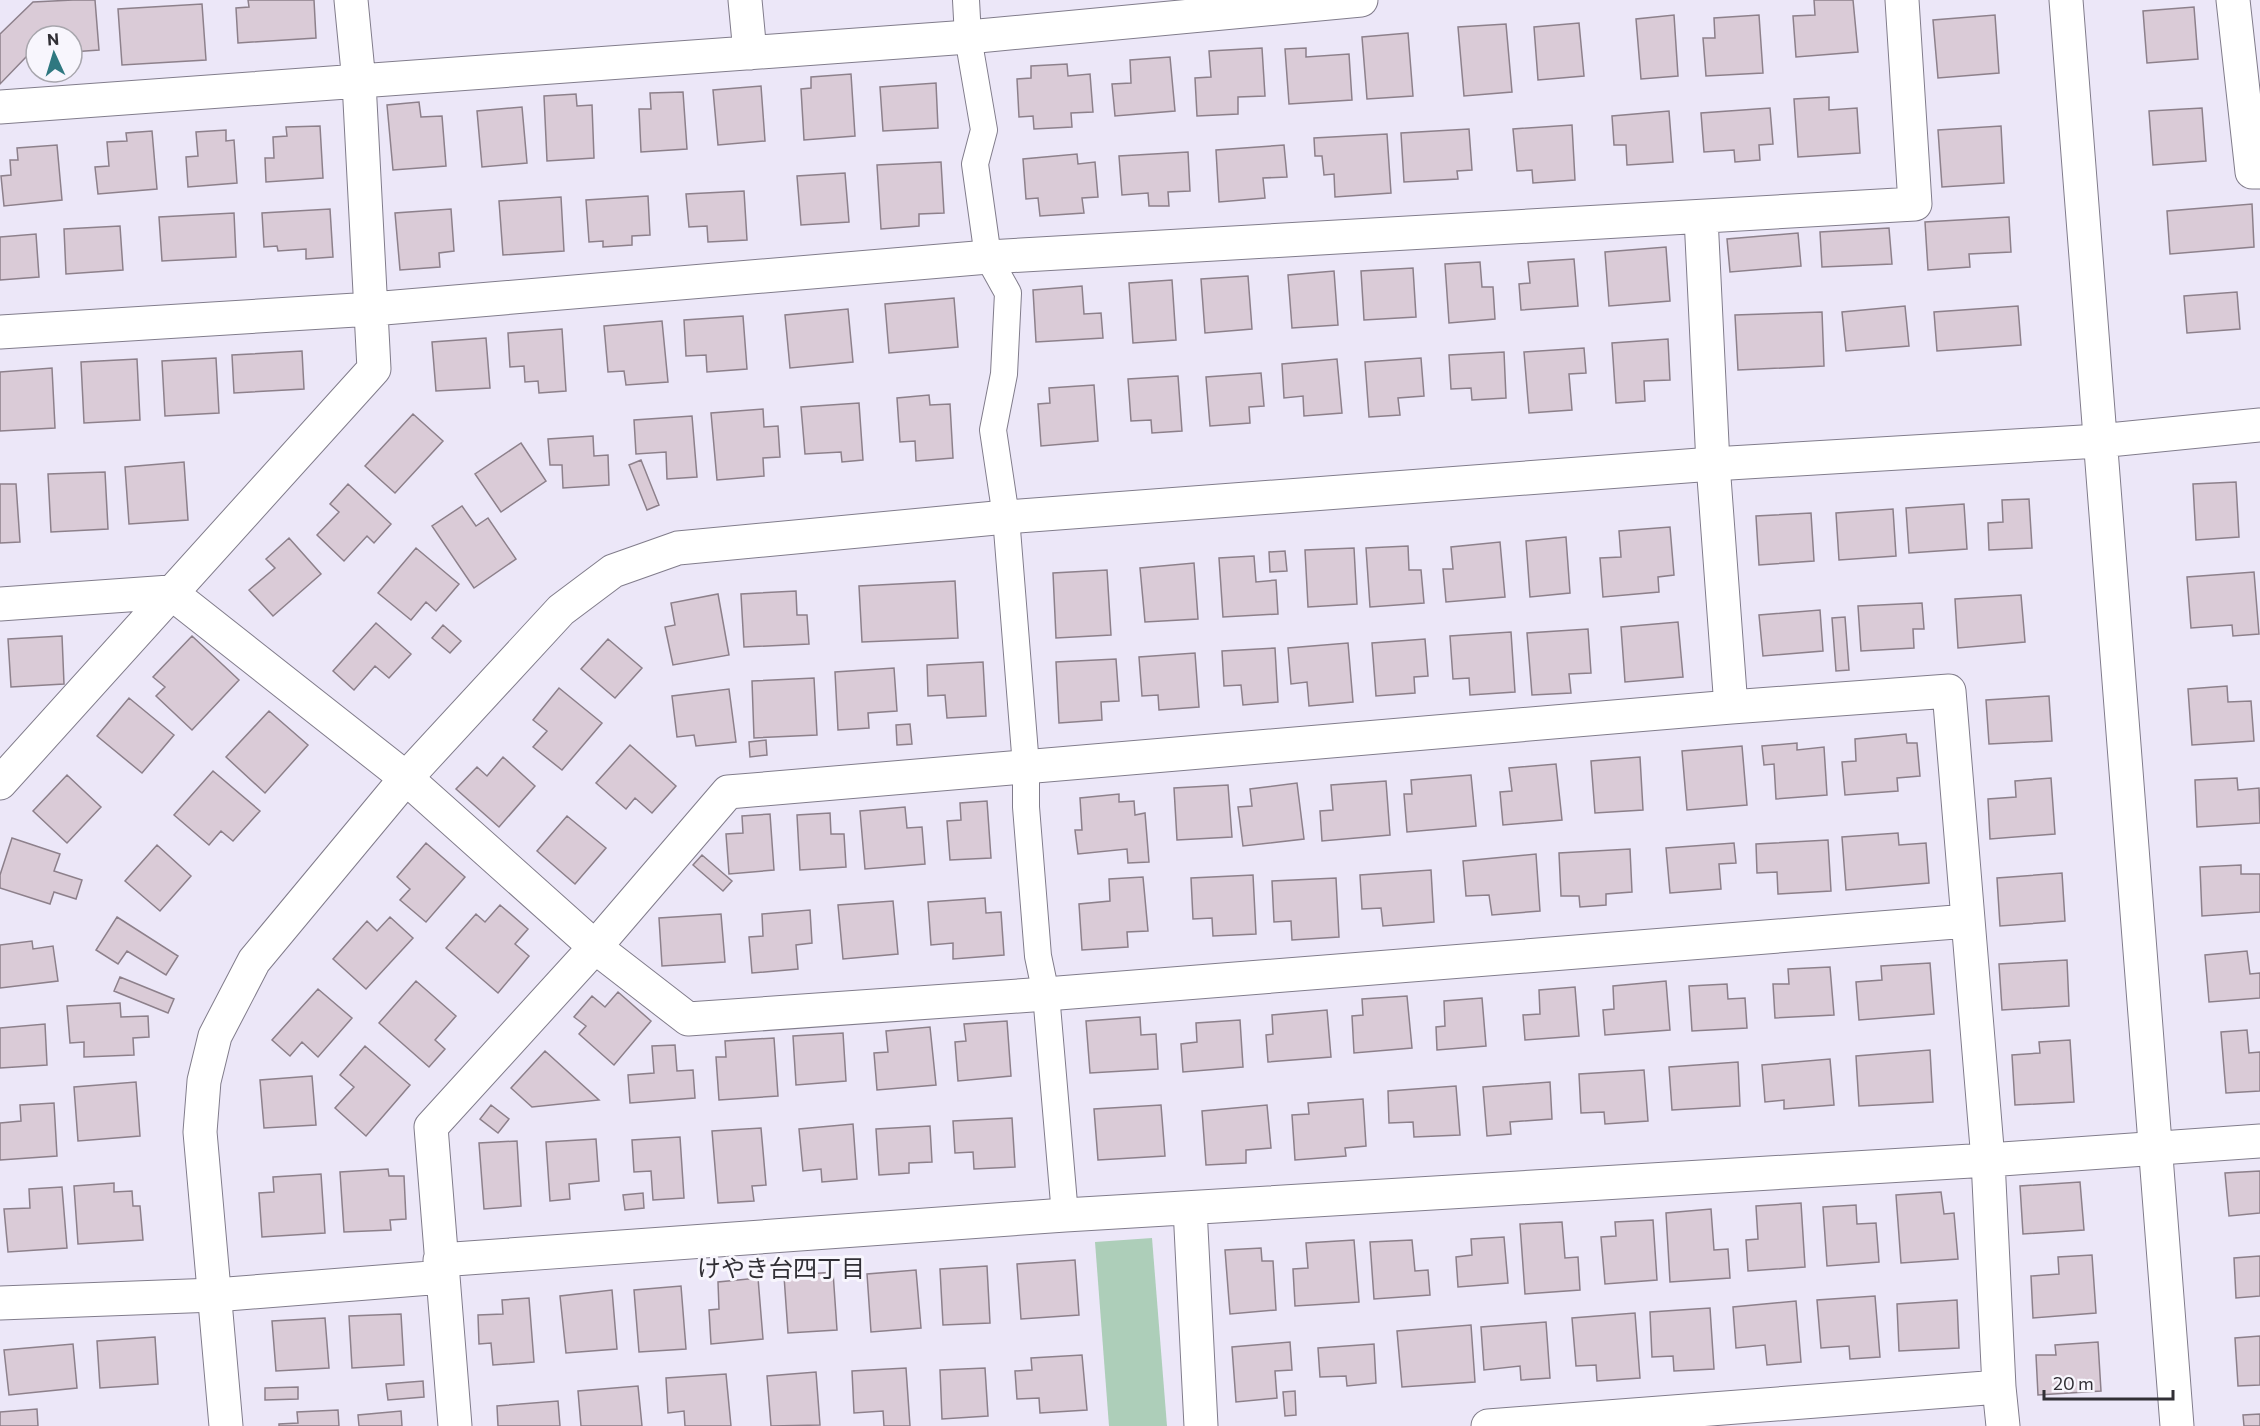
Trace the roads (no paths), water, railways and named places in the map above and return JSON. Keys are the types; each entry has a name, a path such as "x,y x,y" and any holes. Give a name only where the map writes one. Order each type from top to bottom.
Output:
{"street":[{"path":"0,783 170,592 374,369 359,82 351,0"},
{"path":"744,0 750,53"},
{"path":"0,107 968,37 1361,0"},
{"path":"0,332 372,309 988,257 1916,204 1902,0"},
{"path":"2066,0 2098,441 2156,1148 2176,1426"},
{"path":"2233,0 2252,172 2260,172"},
{"path":"1701,217 1713,464 1731,707"},
{"path":"226,1426 200,1132 204,1081 215,1036 254,961 406,778 561,610 613,571 678,548 1006,517 1713,464 2098,441 2260,425"},
{"path":"0,604 170,592 406,778 595,947 688,1019 1046,994 1968,921"},
{"path":"455,1426 431,1127 595,947 728,792 1731,707 1949,691 1988,1160 2003,1426"},
{"path":"0,1303 215,1295 441,1268 1065,1215 1988,1160 2260,1141"},
{"path":"1190,1208 1201,1426"},
{"path":"1488,1426 2000,1387"}],"lane":[{"path":"966,0 968,37 984,130 975,164 988,257 1008,293 1004,374 993,429 1006,517 1026,766 1026,807 1038,956 1046,994 1065,1215"}],"district":[{"name":"けやき台四丁目","path":"781,1267"}]}
